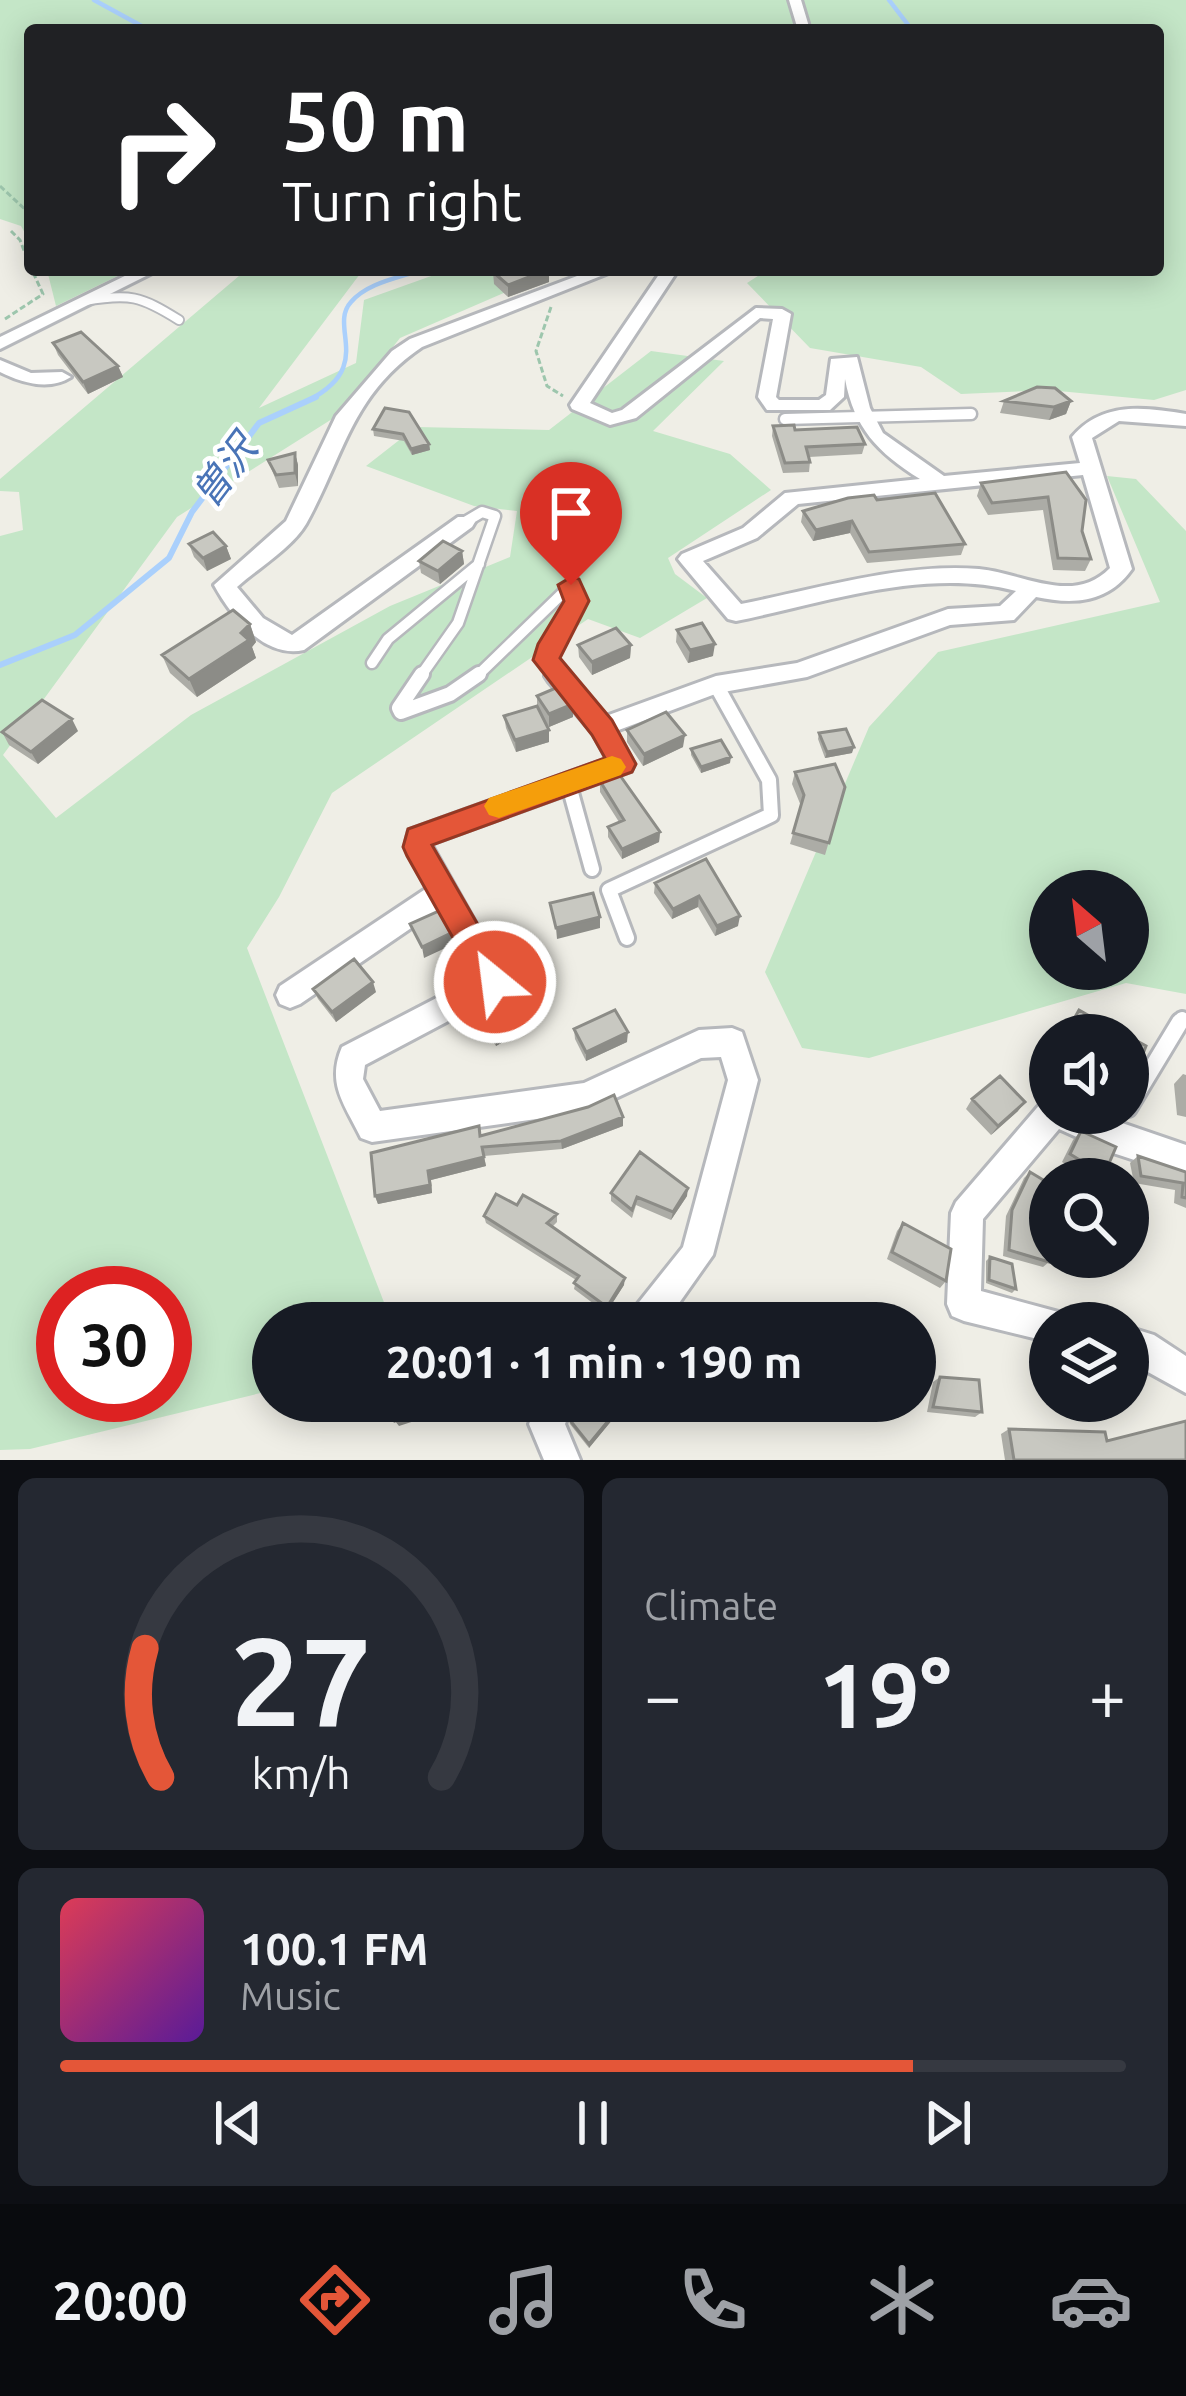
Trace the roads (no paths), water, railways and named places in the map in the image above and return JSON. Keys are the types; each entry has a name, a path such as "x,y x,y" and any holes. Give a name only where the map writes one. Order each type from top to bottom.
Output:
{"street":[{"path":"0,344 137,276"},
{"path":"465,522 296,644 284,645 272,636 230,596 225,585 295,525 345,416 398,356 416,343 594,276"},
{"path":"666,276 579,405 610,419 629,414 756,313 771,310 782,314 767,398 774,406 823,406 835,397 837,363 851,361 859,415 886,451 943,484"},
{"path":"0,365 28,379 62,377"},
{"path":"1088,468 792,498 750,532 689,559 736,614 906,582 982,576 1030,590 1076,594 1107,586 1121,569 1082,436 1094,422 1131,412 1186,420"},
{"path":"602,727 716,685 800,671 948,617 1006,614 1030,590"},
{"path":"557,676 602,727 622,764 418,838 418,847 495,982 352,1057 349,1080 372,1127 586,1097 699,1044 732,1042 743,1079 697,1255 660,1302"},
{"path":"290,995 445,891"},
{"path":"1029,1320 964,1304 967,1213 1037,1134"},
{"path":"1144,1134 1186,1161"},
{"path":"1149,1352 1186,1376"},
{"path":"549,1422 562,1460"}],"lane":[{"path":"84,301 125,294 151,302 179,320"},
{"path":"785,419 971,415"},
{"path":"465,522 482,512 495,516 458,623 403,700 401,712 425,706 468,682 503,654 571,585 577,601 550,644 546,660 557,676"},
{"path":"372,663 388,639 480,564"},
{"path":"627,938 609,890 771,815 769,780 716,685"},
{"path":"568,782 592,869"},
{"path":"1149,1073 1182,1019"}],"waterway":[{"path":"94,0 138,24"},
{"name":"曽沢","path":"889,0 907,24"},
{"name":"曽沢","path":"309,400 340,374 345,361 345,312 351,302 374,286 403,276"},
{"name":"曽沢","path":"0,665 75,635 169,558 192,512 259,423 316,397"}]}
